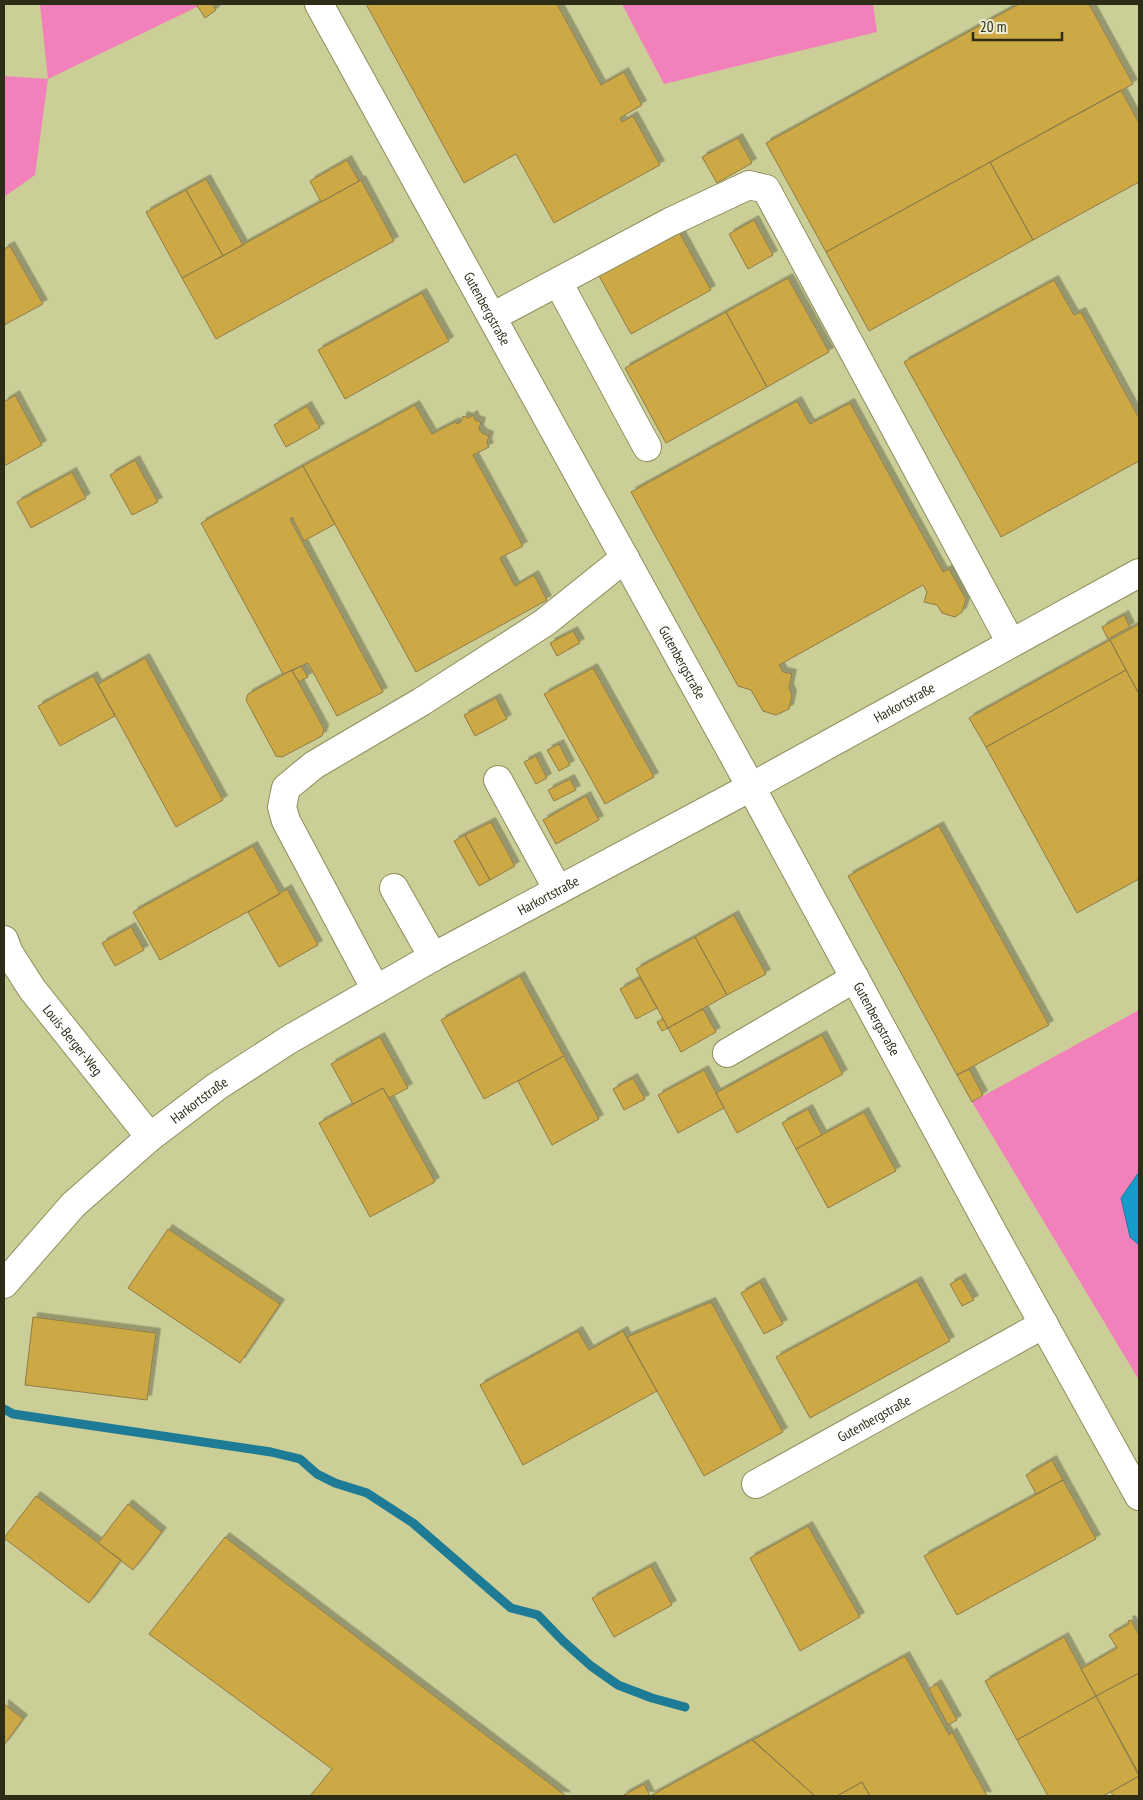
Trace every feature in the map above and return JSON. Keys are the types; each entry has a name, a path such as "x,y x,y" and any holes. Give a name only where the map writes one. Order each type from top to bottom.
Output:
{"street":[{"name":"Gutenbergstraße","path":"319,4 1139,1496"},
{"path":"492,317 670,222 750,185 766,189 1011,643"},
{"path":"558,282 647,447"},
{"path":"376,990 286,821 282,807 286,788 314,765 421,702 544,623 625,558"},
{"name":"Harkortstraße","path":"4,1284 73,1205 150,1137 216,1087 290,1039 432,957 751,787 1139,573"},
{"path":"498,780 558,890"},
{"path":"394,888 432,957"},
{"name":"Louis-Berger-Weg","path":"4,940 9,953 32,989 150,1137"},
{"path":"726,1053 855,978"},
{"name":"Gutenbergstraße","path":"756,1484 1044,1324"}],"shaded area":[{"path":"40,4 203,4 48,79"},
{"path":"622,4 873,4 877,32 664,84"},
{"path":"4,76 48,79 35,175 4,197"},
{"path":"1139,1010 1139,1380 972,1102"}],"water":[{"path":"1139,1172 1139,1245 1130,1237 1121,1198"}],"building":[{"path":"196,4 212,4 216,10 205,18"},
{"path":"366,4 557,4 601,85 624,72 642,105 620,118 622,122 633,116 660,165 554,223 516,154 464,183"},
{"path":"1019,4 1089,4 1133,84 826,252 766,143"},
{"path":"1121,90 1139,123 1139,182 1033,240 990,162"},
{"path":"738,138 752,163 717,183 702,157"},
{"path":"347,160 359,181 321,202 310,181"},
{"path":"990,162 1033,240 869,331 826,252"},
{"path":"206,179 243,245 223,256 186,190"},
{"path":"361,180 394,241 216,339 182,278"},
{"path":"186,190 223,256 182,278 146,212"},
{"path":"754,220 773,255 748,269 729,234"},
{"path":"678,230 711,290 631,334 598,274"},
{"path":"10,246 43,304 4,325 4,249"},
{"path":"788,278 829,352 767,387 726,312"},
{"path":"1054,280 1074,315 1081,312 1139,418 1139,461 1001,537 904,362"},
{"path":"422,293 449,341 345,399 318,350"},
{"path":"726,312 767,387 666,443 625,368"},
{"path":"15,395 42,445 4,466 4,402"},
{"path":"797,401 810,424 850,403 943,572 949,569 966,599 962,612 955,617 942,613 937,605 924,602 927,592 923,585 779,665 783,672 792,674 789,688 792,695 789,709 776,715 763,711 751,690 738,686 631,492"},
{"path":"415,405 432,434 455,422 457,424 461,422 463,416 468,418 473,415 475,420 481,422 479,429 482,433 489,436 487,443 489,447 473,455 523,546 500,558 515,586 534,575 547,600 416,672 303,466"},
{"path":"307,406 320,428 286,447 274,425"},
{"path":"135,460 158,502 132,515 110,475"},
{"path":"303,466 335,524 304,541 292,517 290,519 383,692 337,716 308,663 283,674 201,523"},
{"path":"72,472 86,498 31,528 17,502"},
{"path":"1124,615 1130,627 1108,639 1102,627"},
{"path":"1139,624 1139,694 1110,640"},
{"path":"573,631 580,643 557,656 550,643"},
{"path":"1110,640 1126,670 986,747 969,718"},
{"path":"145,658 223,800 176,827 98,684"},
{"path":"301,666 308,677 299,682 292,671"},
{"path":"593,668 654,777 605,804 544,694"},
{"path":"292,670 324,729 322,736 282,757 276,756 246,700 248,694"},
{"path":"1126,670 1139,694 1139,879 1077,913 986,747"},
{"path":"93,676 115,716 60,746 38,706"},
{"path":"496,698 507,719 475,736 464,715"},
{"path":"559,744 570,765 559,771 547,750"},
{"path":"536,756 547,778 536,784 524,762"},
{"path":"570,779 576,790 554,801 548,790"},
{"path":"586,796 599,820 556,844 543,820"},
{"path":"491,822 515,866 490,880 465,835"},
{"path":"939,826 1049,1025 957,1075 848,876"},
{"path":"465,835 490,880 479,886 454,841"},
{"path":"253,846 280,894 160,960 133,912"},
{"path":"287,889 318,945 279,967 248,912"},
{"path":"734,915 766,974 727,995 695,937"},
{"path":"131,927 144,950 115,966 102,943"},
{"path":"695,937 727,995 668,1028 636,969"},
{"path":"520,976 564,1056 484,1099 441,1020"},
{"path":"640,978 657,1008 636,1019 620,989"},
{"path":"703,1009 716,1032 681,1052 668,1028"},
{"path":"663,1019 668,1028 662,1031 657,1022"},
{"path":"822,1035 843,1074 737,1133 716,1093"},
{"path":"380,1037 408,1088 389,1098 383,1088 353,1104 331,1064"},
{"path":"564,1056 599,1119 552,1145 518,1081"},
{"path":"969,1069 983,1095 972,1102 957,1075"},
{"path":"704,1070 724,1108 678,1133 658,1095"},
{"path":"633,1078 645,1099 624,1110 613,1089"},
{"path":"383,1088 435,1182 370,1217 319,1123"},
{"path":"808,1109 822,1135 796,1149 782,1123"},
{"path":"864,1112 896,1171 828,1208 796,1149"},
{"path":"168,1229 280,1304 240,1363 128,1288"},
{"path":"961,1278 974,1300 962,1306 950,1284"},
{"path":"917,1281 950,1341 810,1418 776,1357"},
{"path":"760,1282 783,1324 764,1334 741,1293"},
{"path":"711,1302 783,1432 704,1476 627,1337"},
{"path":"33,1317 156,1333 147,1400 25,1385"},
{"path":"578,1331 589,1350 623,1331 657,1391 523,1465 480,1385"},
{"path":"1052,1460 1063,1480 1036,1494 1026,1475"},
{"path":"1063,1480 1096,1539 957,1615 924,1556"},
{"path":"36,1496 121,1560 89,1603 4,1538"},
{"path":"128,1504 162,1532 133,1570 98,1543"},
{"path":"808,1526 860,1617 800,1651 750,1558"},
{"path":"225,1537 566,1796 310,1796 332,1769 149,1634"},
{"path":"651,1566 672,1605 614,1637 592,1598"},
{"path":"1131,1620 1139,1635 1139,1673 1096,1696 1081,1669 1117,1648 1109,1635 1129,1624 1128,1621"},
{"path":"1064,1637 1096,1696 1017,1740 985,1681"},
{"path":"905,1656 949,1735 952,1732 987,1796 870,1796 862,1782 837,1796 815,1796 753,1740"},
{"path":"1139,1673 1139,1774 1096,1696"},
{"path":"937,1684 957,1720 948,1725 929,1689"},
{"path":"1096,1696 1139,1776 1103,1796 1048,1796 1017,1740"},
{"path":"4,1704 23,1719 4,1745"},
{"path":"752,1740 815,1796 650,1796"},
{"path":"1139,1776 1139,1796 1113,1796 1111,1792"},
{"path":"862,1782 870,1796 837,1796"},
{"path":"644,1784 650,1796 622,1796"}],"waterway":[{"path":"4,1409 13,1414 271,1452 300,1459 317,1474 335,1483 367,1493 413,1523 511,1608 538,1615 591,1666 618,1685 652,1698 685,1707"}]}
